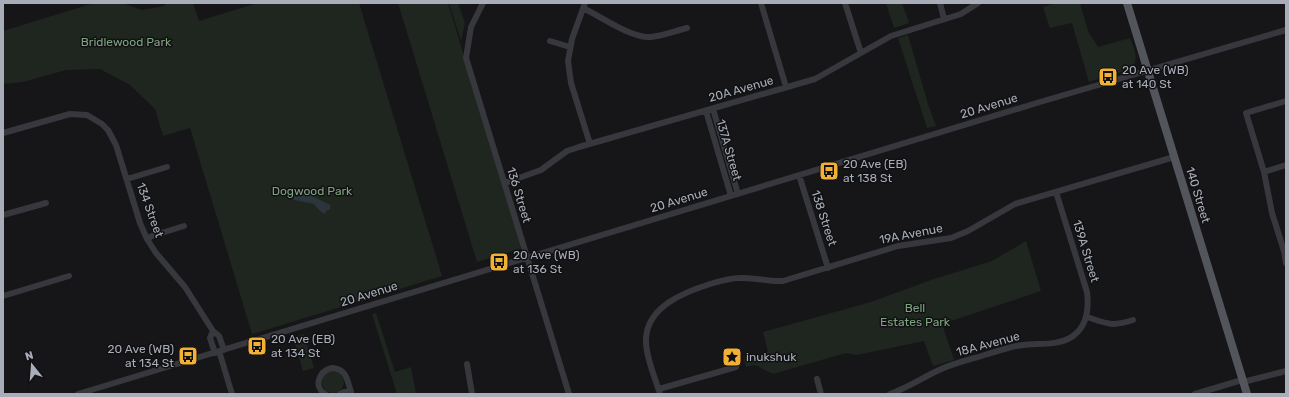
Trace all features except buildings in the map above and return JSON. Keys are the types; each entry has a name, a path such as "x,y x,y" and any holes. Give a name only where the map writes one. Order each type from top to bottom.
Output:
{"main road":[{"name":"140 Street","path":"1127,3 1247,394"}],"street":[{"name":"136 Street","path":"482,3 471,27 466,58 569,394"},
{"path":"760,3 786,88"},
{"path":"845,3 861,53"},
{"path":"940,3 944,20"},
{"name":"20A Avenue","path":"505,183 541,170 567,151 786,88 820,76 898,33 961,14 978,3"},
{"path":"590,144 569,76 568,61 570,47 584,6 630,33 644,37 660,36 687,28"},
{"name":"20 Avenue","path":"78,394 799,175 1286,30"},
{"path":"550,41 570,47"},
{"path":"1286,102 1246,113 1264,172 1272,213 1285,251 1286,263"},
{"name":"137A Street","path":"709,110 738,194"},
{"name":"134 Street","path":"3,133 61,115 87,115 102,124 113,137 140,223 147,239 156,253 185,287 213,331 218,336 219,351 232,394"},
{"name":"137A Street","path":"720,145 731,196"},
{"name":"19A Avenue","path":"660,392 646,345 647,330 653,317 682,294 723,280 740,278 774,281 783,280 828,268 898,246 952,238 968,231 1015,204 1174,157"},
{"path":"1264,172 1286,165"},
{"path":"127,179 166,167"},
{"name":"138 Street","path":"799,175 828,268"},
{"name":"139A Street","path":"1056,192 1087,292 1089,306 1087,317"},
{"path":"3,214 46,202"},
{"path":"147,239 184,226"},
{"path":"3,296 69,276"},
{"path":"1087,317 1110,324 1119,324 1133,320"},
{"name":"18A Avenue","path":"890,394 948,366 1022,345 1054,343 1067,340 1080,330 1087,317"},
{"name":"134 Street","path":"213,331 210,338 219,351"},
{"path":"467,364 472,394"},
{"path":"660,392 736,367"},
{"path":"325,394 320,390 318,381 323,372 332,368 342,370 345,374 351,393 344,392 340,394"},
{"path":"1195,394 1286,371"},
{"path":"817,379 821,394"}],"green space":[{"name":"Dogwood Park","path":"94,3 122,3 142,10 164,6 167,3 193,3 199,21 258,3 359,3 442,276 252,334 190,128 163,136 155,109 130,85 100,69 66,70 23,82 3,84 3,31"},
{"path":"398,3 448,3 522,248 477,262"},
{"path":"449,3 458,3 465,23 461,41"},
{"path":"886,3 902,3 909,23 894,28"},
{"path":"1056,3 1080,3 1088,31 1098,47 1130,38 1136,58 1131,69 1089,82 1072,23 1050,28 1043,7"},
{"path":"908,35 936,126 927,128 898,38"},
{"name":"Bell Estates Park","path":"1026,241 1041,291 942,324 954,360 933,366 924,341 857,355 846,353 773,374 755,365 746,367 744,359 768,352 763,332 871,302 931,280 992,261"},
{"path":"376,313 395,372 411,367 416,394 397,394 372,314"},
{"path":"304,334 314,368 303,371 293,337"},
{"path":"333,371 341,374 344,382 341,390 333,393 325,390 322,382 325,374"}],"shaded area":[{"path":"289,188 308,191 314,197 330,205 330,209 326,211 325,214 314,204 294,200 288,191"}],"place":[{"name":"20 Ave (WB) at 140 St","path":"1108,77"},
{"name":"20 Ave (EB) at 138 St","path":"829,171"},
{"name":"20 Ave (WB) at 136 St","path":"499,262"},
{"name":"20 Ave (EB) at 134 St","path":"257,346"},
{"name":"20 Ave (WB) at 134 St","path":"188,356"},
{"name":"inukshuk","path":"732,357"}],"park label":[{"name":"Bridlewood Park","path":"126,42"}]}
